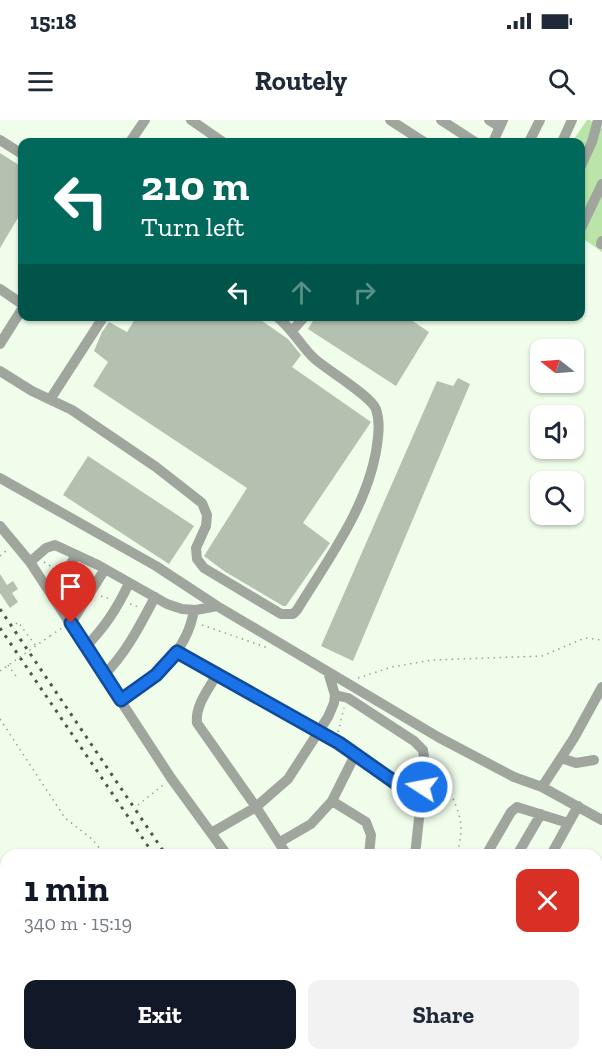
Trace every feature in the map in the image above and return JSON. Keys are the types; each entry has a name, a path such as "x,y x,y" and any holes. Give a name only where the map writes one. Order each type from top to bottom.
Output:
{"street":[{"path":"133,138 145,120"},
{"path":"190,120 217,138"},
{"path":"390,120 418,138"},
{"path":"441,120 469,138"},
{"path":"489,120 501,123 495,138"},
{"path":"531,138 540,120"},
{"path":"564,138 572,120"},
{"path":"585,161 597,144 597,121"},
{"path":"0,140 18,151"},
{"path":"585,219 602,184"},
{"path":"0,289 18,303"},
{"path":"0,344 18,313"},
{"path":"51,398 101,321"},
{"path":"0,371 32,391 51,398 72,410 156,467 202,503 207,515 206,526 196,549 197,560 204,568 281,614 293,614 363,498 376,453 379,425 376,408 368,399 316,360 300,345 292,331 281,321"},
{"path":"292,331 301,321"},
{"path":"0,478 156,566 218,606 438,737 602,820"},
{"path":"0,526 30,562 171,778 222,849"},
{"path":"30,562 46,548 55,545 105,569 167,604 194,610 218,606"},
{"path":"52,595 76,555"},
{"path":"71,623 105,569"},
{"path":"86,647 112,616 129,583"},
{"path":"104,675 119,660 155,597"},
{"path":"121,700 156,675 177,652 192,621 194,610"},
{"path":"177,652 339,743 396,783 422,787"},
{"path":"211,833 256,807 288,779 319,732 334,703 335,695 328,672"},
{"path":"217,674 199,707 196,715 197,723 284,849"},
{"path":"542,788 602,687"},
{"path":"335,695 348,698 414,741 423,750 425,764 416,849"},
{"path":"280,842 312,824 332,801 355,755"},
{"path":"561,758 576,763 594,760"},
{"path":"332,801 366,822 370,835 369,849"},
{"path":"554,849 578,806"},
{"path":"490,849 514,809 523,808 568,823"},
{"path":"521,849 541,814"}],"path":[{"path":"0,556 8,550"},
{"path":"17,623 36,646"},
{"path":"0,671 59,630"},
{"path":"351,676 360,678 392,667 432,660 542,656 585,638 602,640"},
{"path":"8,665 16,676"},
{"path":"339,743 337,735 339,723 348,698"},
{"path":"0,719 65,818 92,839 100,849"},
{"path":"138,805 171,778"},
{"path":"422,787 452,796 459,811 462,830 457,849"}],"green space":[{"path":"587,120 602,129 602,252 585,240 585,138 575,138"}],"building":[{"path":"0,153 18,164 18,218 0,248"},
{"path":"134,321 262,321 288,339 301,355 292,367 371,422 303,523 330,543 286,606 224,571 204,556 247,488 93,386 108,362 94,351 102,332 109,322 127,332"},
{"path":"313,321 412,321 429,332 396,386 308,329"},
{"path":"458,378 470,384 353,661 321,646 437,381 453,386"},
{"path":"88,456 194,526 169,564 63,495"},
{"path":"0,574 7,585 13,581 18,589 12,593 18,602 10,608 0,593"}],"railway":[{"path":"0,609 162,849"},
{"path":"0,628 150,849"}],"route":[{"path":"71,623 121,700 156,675 177,652 339,743 396,783 422,787"}]}
